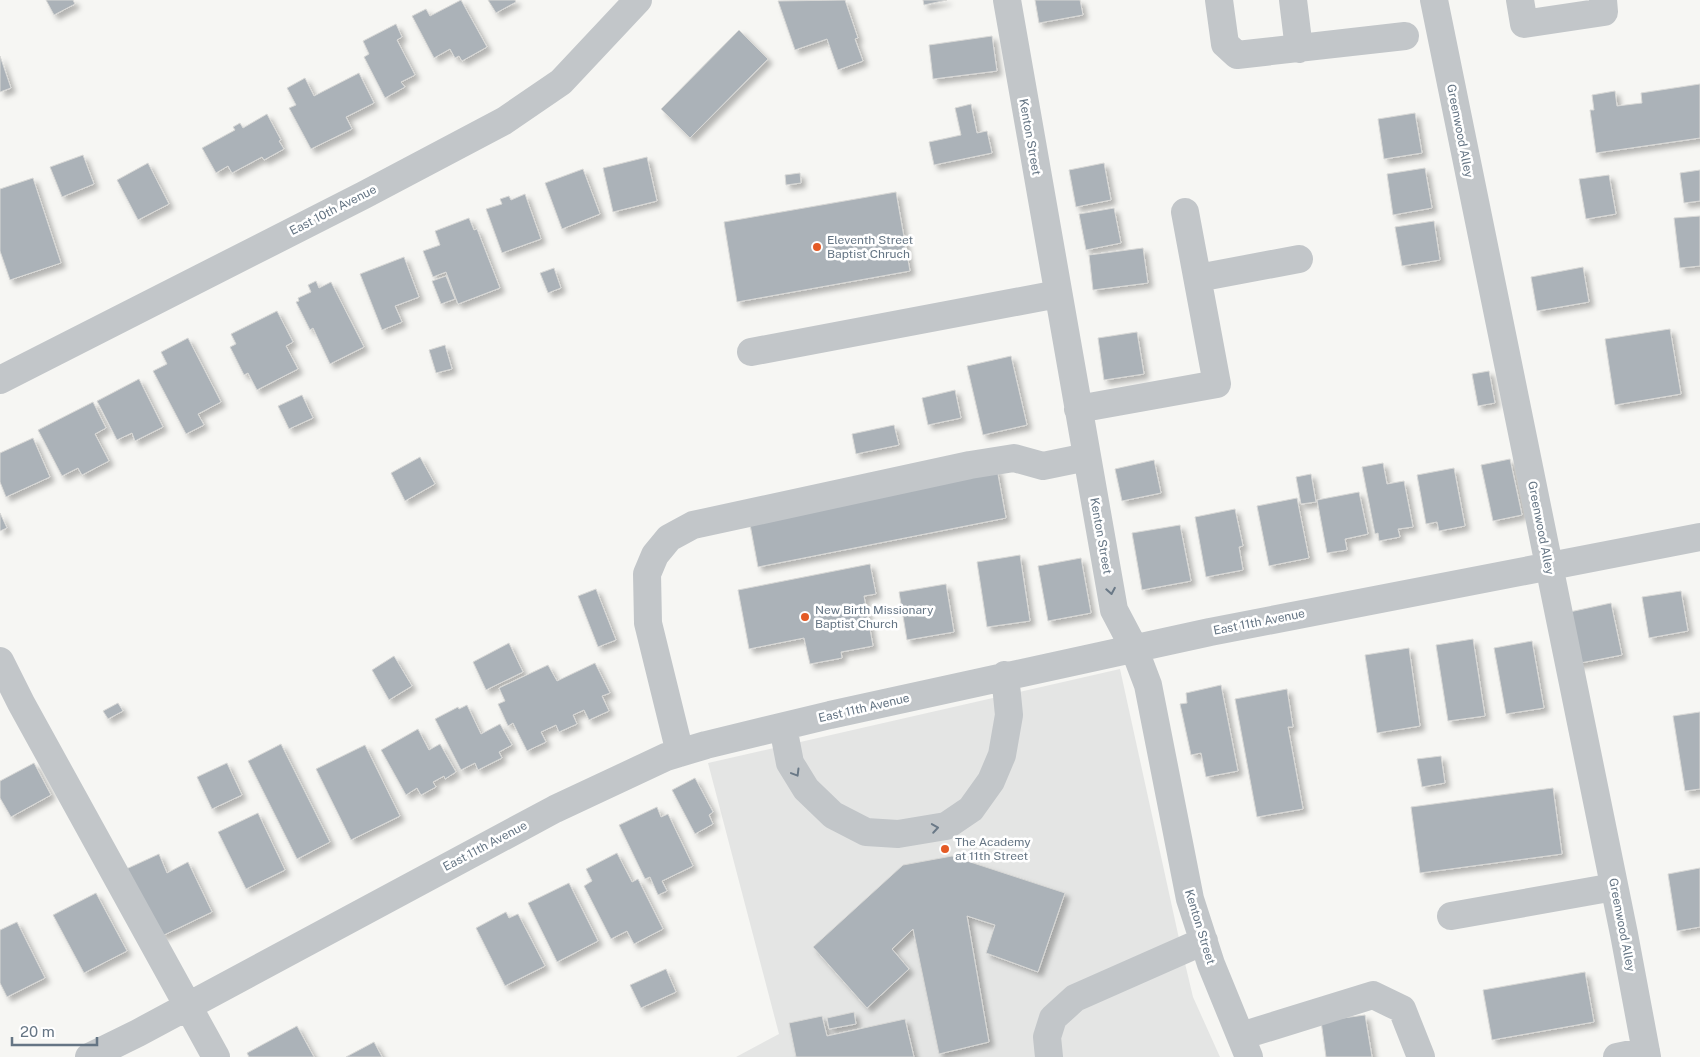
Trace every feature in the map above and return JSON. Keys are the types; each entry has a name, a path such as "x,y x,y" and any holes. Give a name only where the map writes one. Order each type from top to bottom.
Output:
{"street":[{"name":"East 10th Avenue","path":"0,380 347,204 504,121 561,82 638,0"},
{"name":"Kenton Street","path":"1007,0 1114,610 1134,648 1148,685 1190,898 1211,964 1245,1046"},
{"path":"1219,0 1225,44 1237,55 1405,36"},
{"path":"1293,0 1299,48"},
{"name":"Greenwood Alley","path":"1434,0 1614,887 1646,1054"},
{"path":"1520,0 1524,24 1604,12 1603,0"},
{"path":"1078,408 1217,384 1185,212"},
{"path":"1198,278 1299,259"},
{"path":"751,352 1058,294"},
{"path":"680,753 648,624 647,574 655,555 670,538 693,525 970,465 1014,458 1043,466 1087,457"},
{"name":"East 11th Avenue","path":"89,1057 555,809 666,757 782,727 1005,675 1210,632 1700,537"},
{"path":"0,661 216,1057"},
{"path":"782,727 790,763 806,789 833,814 866,832 898,834 946,826 971,809 992,781 1002,755 1009,715 1005,675"},
{"path":"1451,916 1614,887"},
{"path":"1049,1057 1047,1037 1053,1018 1075,998 1204,941"},
{"path":"1245,1046 1373,995 1402,1009 1421,1057"},
{"path":"1617,1057 1646,1054"}],"shaded area":[{"name":"The Academy at 11th Street","path":"1120,669 1193,997 1220,1057 736,1057 779,1034 708,763"}],"building":[{"path":"46,0 73,0 75,4 54,15"},
{"path":"461,0 487,47 462,61 459,56 455,58 450,49 434,58 412,16 426,9 430,16"},
{"path":"488,0 515,0 516,2 496,13"},
{"path":"845,0 858,38 855,39 863,61 838,70 827,39 795,50 778,1"},
{"path":"923,0 947,0 924,5"},
{"path":"1035,0 1080,0 1083,15 1039,23"},
{"path":"396,24 402,37 397,40 415,75 401,82 405,87 385,98 364,57 369,54 363,41"},
{"path":"739,30 768,59 690,138 661,109"},
{"path":"992,36 997,71 933,79 929,45"},
{"path":"0,56 11,88 0,92"},
{"path":"359,73 374,103 346,117 352,129 311,149 289,108 296,105 287,88 305,78 314,96"},
{"path":"1700,84 1700,138 1596,153 1590,110 1594,110 1592,95 1615,91 1617,106 1642,103 1641,93"},
{"path":"971,104 977,133 987,131 992,153 934,165 929,142 961,135 955,108"},
{"path":"1415,113 1422,153 1384,159 1378,119"},
{"path":"267,114 284,149 264,160 262,157 232,173 228,166 216,173 202,148 235,130 233,127 240,123 243,128"},
{"path":"83,155 94,184 62,197 50,167"},
{"path":"647,157 657,201 613,212 603,168"},
{"path":"148,163 169,204 138,220 117,180"},
{"path":"1104,163 1111,200 1076,207 1069,170"},
{"path":"1425,168 1432,208 1393,215 1387,174"},
{"path":"583,169 600,214 562,229 545,183"},
{"path":"1700,170 1700,201 1684,203 1680,173"},
{"path":"800,173 801,183 786,185 785,175"},
{"path":"1609,175 1616,214 1586,219 1579,179"},
{"path":"33,178 61,263 10,280 0,251 0,189"},
{"name":"Eleventh Street Baptist Chruch","path":"896,192 910,271 737,302 724,222"},
{"path":"525,194 541,239 502,253 486,209 502,204 500,199 509,196 511,200"},
{"path":"1114,208 1121,243 1086,250 1079,214"},
{"path":"1700,216 1700,266 1680,268 1674,218"},
{"path":"469,218 474,230 477,229 500,288 458,304 446,272 433,277 423,251 440,245 435,231"},
{"path":"1434,221 1440,260 1402,266 1395,227"},
{"path":"1143,248 1148,283 1093,290 1089,255"},
{"path":"404,257 419,297 395,306 402,322 382,330 360,274"},
{"path":"1583,267 1589,302 1537,311 1531,277"},
{"path":"554,268 561,288 548,293 540,273"},
{"path":"446,276 455,299 441,304 432,281"},
{"path":"316,281 319,288 331,282 364,347 330,364 313,328 310,330 296,302 299,301 298,298 311,292 308,285"},
{"path":"277,311 293,342 286,346 298,369 257,390 248,373 244,375 230,347 236,344 231,334"},
{"path":"1670,329 1681,394 1615,405 1605,339"},
{"path":"1137,332 1144,374 1104,380 1098,338"},
{"path":"188,338 221,402 198,414 204,425 186,434 153,371 167,364 161,352"},
{"path":"445,345 452,369 436,373 429,350"},
{"path":"1011,356 1027,425 983,435 967,366"},
{"path":"1489,371 1495,403 1478,406 1472,374"},
{"path":"139,379 163,427 135,441 132,433 117,440 97,401"},
{"path":"955,390 961,418 928,425 922,398"},
{"path":"302,395 313,418 289,429 278,406"},
{"path":"93,402 106,428 95,434 109,461 82,475 78,468 62,476 38,430"},
{"path":"894,425 899,445 856,454 852,434"},
{"path":"33,438 50,477 6,497 0,482 0,453"},
{"path":"420,457 435,484 405,501 391,473"},
{"path":"1510,459 1522,515 1493,521 1481,465"},
{"path":"1154,460 1161,493 1122,501 1115,469"},
{"path":"1383,463 1387,484 1404,481 1413,527 1398,529 1400,537 1379,541 1378,533 1375,534 1362,467"},
{"path":"1454,468 1465,526 1439,531 1437,522 1426,524 1417,475"},
{"path":"997,469 1006,518 758,567 749,519"},
{"path":"1311,474 1316,502 1301,504 1296,477"},
{"path":"1359,492 1368,534 1345,539 1347,550 1327,553 1317,500"},
{"path":"1297,498 1309,558 1269,566 1257,506"},
{"path":"1235,509 1243,546 1239,547 1243,570 1206,577 1195,517"},
{"path":"0,513 7,528 0,531"},
{"path":"1180,525 1191,581 1142,590 1132,533"},
{"path":"1020,555 1030,621 987,627 977,562"},
{"path":"1081,558 1091,613 1048,621 1038,566"},
{"name":"New Birth Missionary Baptist Church","path":"870,564 876,594 864,596 873,646 841,652 842,658 810,664 804,638 749,649 738,590"},
{"path":"946,584 954,632 907,640 899,592"},
{"path":"596,589 616,640 598,647 578,596"},
{"path":"1681,591 1688,631 1649,638 1642,597"},
{"path":"1611,603 1622,655 1575,664 1565,613"},
{"path":"1473,639 1485,716 1448,721 1436,645"},
{"path":"1532,641 1544,708 1506,714 1494,648"},
{"path":"509,643 523,672 486,690 473,662"},
{"path":"1409,648 1420,726 1377,733 1365,655"},
{"path":"394,656 412,686 389,700 372,670"},
{"path":"595,663 610,693 602,696 609,711 589,720 584,710 573,715 577,724 559,732 556,725 541,732 546,742 527,751 513,723 508,726 498,704 505,701 499,688 548,665 557,681"},
{"path":"1221,685 1238,771 1206,777 1201,753 1191,755 1180,704 1187,703 1186,693"},
{"path":"1287,689 1293,727 1288,727 1303,809 1257,817 1235,699"},
{"path":"118,703 123,711 108,719 103,711"},
{"path":"467,705 481,734 500,724 512,745 499,752 502,758 478,770 475,763 461,770 435,719 458,707 459,709"},
{"path":"1700,712 1700,789 1685,791 1673,716"},
{"path":"418,729 429,750 440,744 456,772 445,779 444,776 433,782 436,787 421,795 417,788 406,795 381,750"},
{"path":"281,744 330,842 297,859 248,761"},
{"path":"365,745 400,816 351,840 316,769"},
{"path":"1441,756 1445,783 1422,787 1417,759"},
{"path":"34,763 51,795 11,817 0,798 0,781"},
{"path":"227,763 242,795 212,809 197,777"},
{"path":"695,778 713,812 709,815 713,824 695,834 672,790"},
{"path":"1553,788 1562,854 1420,873 1411,807"},
{"path":"657,807 661,817 668,814 693,866 662,881 667,891 658,895 650,877 645,879 619,825"},
{"path":"258,813 285,870 246,889 218,832"},
{"path":"617,853 632,882 638,879 663,929 634,944 627,931 611,939 584,886 592,881 586,869"},
{"path":"159,854 167,873 188,862 212,912 162,936 124,870"},
{"path":"952,856 1065,893 1038,972 986,953 995,925 967,916 989,1042 939,1054 913,929 892,949 909,969 867,1008 813,947 903,865"},
{"path":"1700,868 1700,927 1677,931 1668,874"},
{"path":"569,883 598,941 557,962 528,903"},
{"path":"96,893 127,951 84,973 53,915"},
{"path":"506,912 509,918 518,914 545,966 505,986 476,928"},
{"path":"17,922 45,978 7,997 0,983 0,930"},
{"path":"666,969 676,992 641,1008 630,985"},
{"path":"1585,972 1594,1022 1492,1040 1483,990"},
{"path":"854,1012 856,1024 829,1029 827,1018"},
{"path":"1365,1015 1372,1057 1326,1057 1321,1021"},
{"path":"822,1016 827,1036 905,1019 914,1057 796,1057 789,1023"},
{"path":"297,1026 314,1057 249,1057 247,1053"},
{"path":"374,1042 382,1057 346,1057"}],"place":[{"name":"Eleventh Street Baptist Chruch","path":"817,247"},
{"name":"New Birth Missionary Baptist Church","path":"805,617"},
{"name":"The Academy at 11th Street","path":"945,849"}]}
